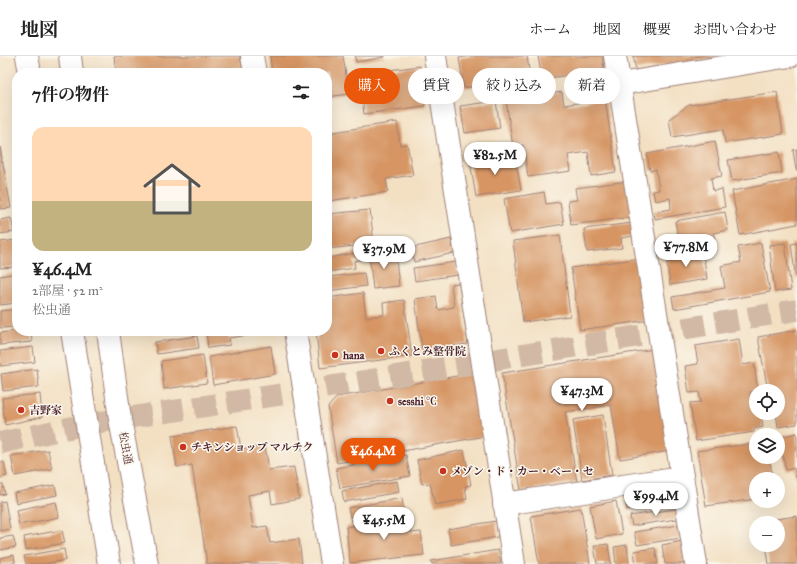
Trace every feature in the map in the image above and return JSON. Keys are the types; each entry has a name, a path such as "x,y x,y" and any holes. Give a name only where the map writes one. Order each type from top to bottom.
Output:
{"street":[{"path":"27,56 29,68"},
{"path":"70,56 71,68"},
{"path":"252,56 254,68"},
{"path":"435,56 514,564"},
{"path":"615,56 617,68"},
{"path":"696,564 620,84 790,56"},
{"path":"73,336 108,564"},
{"name":"松虫通","path":"109,336 120,419 147,564"},
{"path":"296,336 332,564"},
{"path":"504,504 682,477"}],"building":[{"path":"114,56 240,56 242,68 115,68"},
{"path":"270,56 343,56 345,68 344,95 332,96 332,68 271,68"},
{"path":"355,56 385,56 385,57 356,62"},
{"path":"471,56 527,56 529,68 472,68 472,87 464,88 464,68 461,68 459,58"},
{"path":"538,56 602,56 604,68 564,68 564,76 556,77 556,68 540,68"},
{"path":"633,56 713,56 713,57 636,70"},
{"path":"420,66 420,68 408,68 408,104 425,104 425,106 364,114 363,104 400,104 400,69"},
{"path":"562,92 564,105 606,104 616,172 591,176 588,152 568,155 571,171 528,177 523,145 513,147 507,104 556,104 556,93"},
{"path":"777,92 783,134 725,143 723,129 672,137 669,119 689,105"},
{"path":"474,104 496,104 500,128 465,133 460,106"},
{"path":"397,122 400,145 407,144 413,175 386,179 388,192 332,201 332,132"},
{"path":"715,141 722,176 711,178 713,191 722,189 725,207 655,219 654,212 671,209 670,198 655,201 653,191 659,190 656,169 650,171 647,154"},
{"path":"0,147 11,208 0,209"},
{"path":"797,149 797,170 796,170 793,150"},
{"path":"779,152 782,173 732,181 728,160"},
{"path":"506,155 507,159 515,157 521,190 476,197 470,161"},
{"path":"797,179 797,224 740,235 732,191"},
{"path":"628,181 633,217 571,225 568,201 577,200 575,188"},
{"path":"544,192 546,204 560,202 564,224 510,233 504,199"},
{"path":"370,210 374,244 332,248 332,214"},
{"path":"725,212 728,230 713,233 715,239 680,246 675,221"},
{"path":"11,218 12,232 0,234 0,220"},
{"path":"632,223 634,236 621,238 622,248 587,252 584,229"},
{"path":"560,235 570,316 523,322 513,241"},
{"path":"451,239 454,253 414,262 411,248"},
{"path":"12,241 12,267 0,268 0,242"},
{"path":"761,243 770,292 674,309 672,297 725,288 721,266 741,262 738,247"},
{"path":"785,243 791,290 775,292 769,245"},
{"path":"797,243 797,279 796,279 791,244"},
{"path":"395,250 399,286 373,289 369,254"},
{"path":"362,252 364,259 354,261 355,268 332,271 332,257"},
{"path":"703,252 707,279 670,285 666,257"},
{"path":"640,258 649,320 580,330 571,268"},
{"path":"456,262 458,275 415,281 413,268"},
{"path":"364,273 366,286 332,290 332,276"},
{"path":"12,274 12,304 0,305 0,276"},
{"path":"459,283 468,344 422,350 415,299 436,296 438,310 454,307 451,284"},
{"path":"363,293 366,317 384,315 383,303 404,300 412,356 320,368 317,336 332,336 332,297"},
{"path":"12,310 12,327 0,328 0,311"},
{"path":"797,330 797,424 778,427 777,420 785,420 785,384 767,384 758,337"},
{"path":"12,332 12,336 31,336 32,342 0,345 0,333"},
{"path":"197,336 199,348 157,354 155,342"},
{"path":"207,336 243,336 229,338 230,345 208,348"},
{"path":"739,339 743,365 754,363 757,384 749,384 749,420 762,420 763,427 749,428 749,433 696,441 690,403 701,402 699,392 689,393 685,366 698,364 695,346"},
{"path":"271,346 275,374 213,385 209,357"},
{"path":"33,347 35,362 0,366 0,351"},
{"path":"654,349 670,451 620,459 611,405 565,412 577,482 521,491 502,373"},
{"path":"203,355 207,383 164,389 161,361"},
{"path":"37,369 39,387 3,391 1,374"},
{"path":"474,373 485,436 337,463 328,407 337,397"},
{"path":"40,394 42,417 5,425 2,398"},
{"path":"603,415 612,475 582,480 573,420"},
{"path":"237,426 241,449 265,446 269,470 294,467 299,499 272,504 270,491 248,495 253,528 267,526 270,543 299,539 302,564 207,564 192,465 177,467 172,436"},
{"path":"797,433 797,478 794,468 786,470 785,436"},
{"path":"749,444 749,464 770,464 772,472 749,472 749,500 706,506 697,451"},
{"path":"48,450 52,469 15,476 11,456"},
{"name":"メゾン・ド・カー・ベー・セ","path":"464,450 471,485 465,486 467,499 435,505 430,483 422,484 417,460"},
{"path":"406,455 410,476 340,488 336,468"},
{"path":"0,462 4,462 7,476 0,478"},
{"path":"397,481 399,492 344,502 342,491"},
{"path":"0,484 3,484 5,494 0,495"},
{"path":"55,485 57,495 16,503 14,493"},
{"path":"677,488 679,502 627,510 625,495"},
{"path":"402,498 404,512 351,521 348,508"},
{"path":"5,501 10,529 0,531 0,502"},
{"path":"616,501 622,534 596,539 590,506"},
{"path":"56,502 59,517 19,525 16,510"},
{"path":"581,508 590,564 539,564 531,516"},
{"path":"681,508 683,518 632,526 630,516"},
{"path":"797,516 797,564 769,564 767,552 785,552 785,518"},
{"path":"410,517 411,533 421,532 424,555 350,563 346,527"},
{"path":"496,521 498,537 451,545 448,529"},
{"path":"679,525 681,538 637,545 634,532"},
{"path":"62,530 65,543 26,550 24,537"},
{"path":"13,536 16,547 0,550 0,538"},
{"path":"687,540 691,564 665,564 662,545"},
{"path":"608,544 611,564 597,564 594,546"},
{"path":"627,545 629,564 616,564 614,547"},
{"path":"655,548 658,564 636,564 634,551"},
{"path":"64,549 66,560 44,564 26,564 24,556"},
{"path":"498,550 501,564 432,564 431,561"},
{"path":"14,555 15,563 0,564 0,558"}],"tunnel":[{"path":"0,443 87,424 304,391 797,310"}],"place":[{"name":"ふくとみ整骨院","path":"381,351"},
{"name":"hana","path":"335,355"},
{"name":"sesshi ℃","path":"390,401"},
{"name":"吉野家","path":"21,410"},
{"name":"チキンショップ マルチク","path":"183,447"},
{"name":"メゾン・ド・カー・ベー・セ","path":"443,471"}]}
